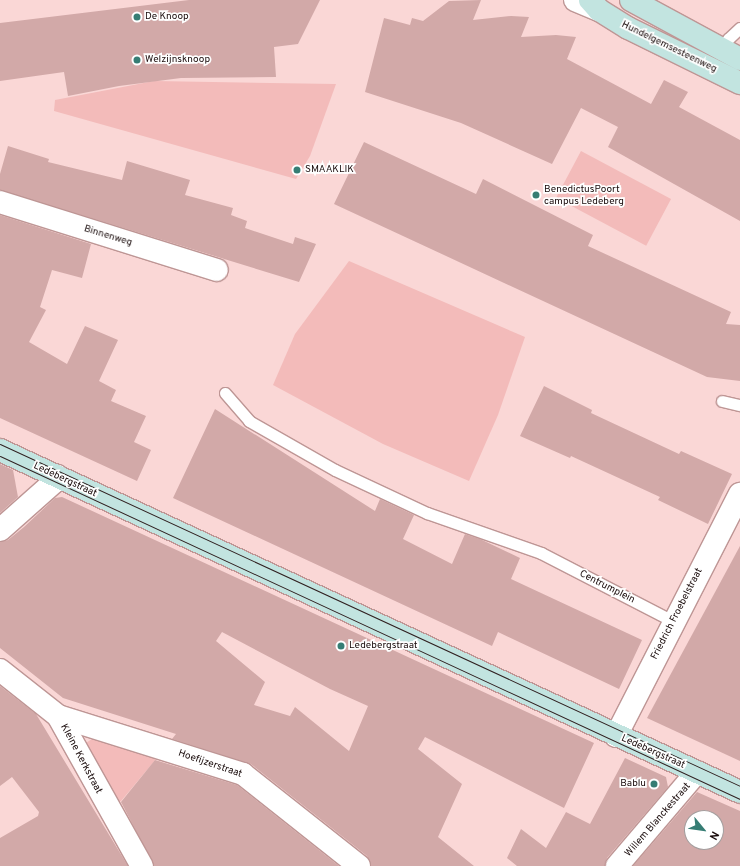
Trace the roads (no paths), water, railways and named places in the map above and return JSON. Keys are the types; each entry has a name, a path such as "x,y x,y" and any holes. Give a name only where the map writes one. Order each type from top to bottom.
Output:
{"street":[{"name":"Hundelgemsesteenweg","path":"575,0 594,5 628,28 740,83"},
{"path":"632,0 731,54"},
{"name":"Binnenweg","path":"0,202 217,270"},
{"name":"Ledebergstraat","path":"0,450 740,792"},
{"path":"0,530 54,482 56,476"},
{"name":"Friedrich Froebelstraat","path":"616,736 673,621 740,494"},
{"name":"Kleine Kerkstraat","path":"0,670 58,716 142,866"},
{"name":"Hoefijzerstraat","path":"58,716 243,774 360,866"},
{"name":"Willem Blanckestraat","path":"617,866 697,772"}],"lane":[{"path":"731,54 734,31 740,28"},
{"name":"Centrumplein","path":"225,393 249,421 335,470 427,513 541,553 673,621"},
{"path":"722,401 740,405"}],"tram line":[{"path":"0,444 740,786"},
{"path":"0,456 740,799"}],"place":[{"name":"De Knoop","path":"137,17"},
{"name":"Welzijnsknoop","path":"137,60"},
{"name":"SMAAKLIK","path":"297,170"},
{"name":"BenedictusPoort campus Ledeberg","path":"536,195"},
{"name":"Ledebergstraat","path":"341,646"},
{"name":"Bablu","path":"654,784"}]}
